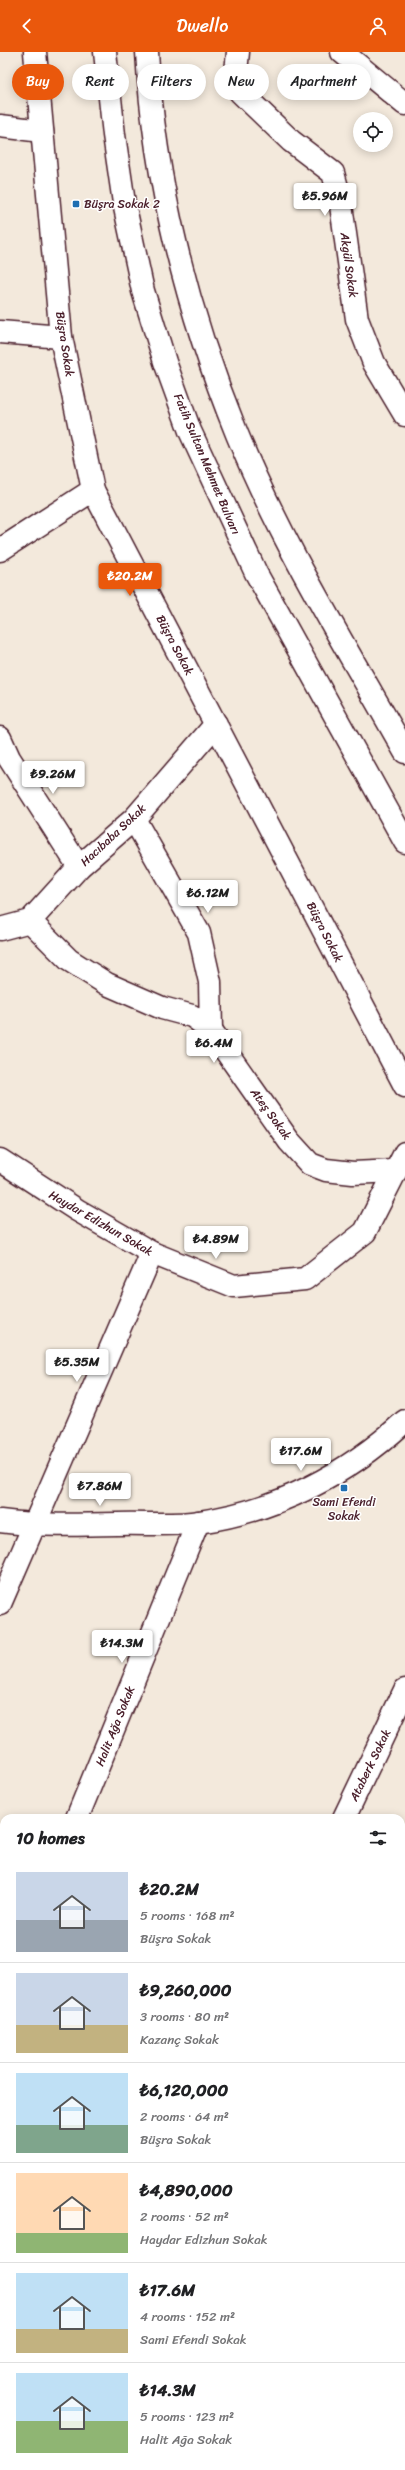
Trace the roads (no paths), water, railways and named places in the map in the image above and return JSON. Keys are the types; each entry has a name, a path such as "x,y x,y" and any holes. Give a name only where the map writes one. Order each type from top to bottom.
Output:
{"street":[{"name":"Büşra Sokak","path":"35,52 61,337 93,490 405,1086"},
{"name":"Fatih Sultan Mehmet Bulvarı","path":"105,52 114,135 124,203 143,291 165,362 190,431 256,573 405,842"},
{"path":"147,52 158,154 177,246 204,344 234,428 285,536 405,752"},
{"name":"Akgül Sokak","path":"238,52 236,72 240,92 291,141 333,173 340,198 357,319 374,363 405,415"},
{"path":"342,52 405,104"},
{"path":"0,126 42,131"},
{"path":"0,332 61,337"},
{"path":"0,550 93,490"},
{"name":"Hacıbaba Sokak","path":"30,921 79,867 134,819 216,724"},
{"path":"0,738 9,758 79,867"},
{"path":"134,819 199,933 210,982 211,1030"},
{"path":"0,929 30,921"},
{"name":"Ateş Sokak","path":"30,921 69,960 107,984 162,1008 192,1016 211,1030 289,1141 310,1164 326,1170 353,1173 400,1162"},
{"name":"Haydar Edizhun Sokak","path":"0,1160 76,1210 152,1253 234,1286 305,1279 365,1232 400,1162"},
{"path":"0,1604 152,1253"},
{"path":"0,1521 34,1526 198,1522 243,1514 280,1502 336,1473 379,1445 405,1421"},
{"name":"Halit Ağa Sokak","path":"79,1814 198,1522"},
{"name":"Ataberk Sokak","path":"346,1814 405,1690"}],"place":[{"name":"Büşra Sokak 2","path":"76,204"},
{"name":"Sami Efendi Sokak","path":"344,1488"}]}
